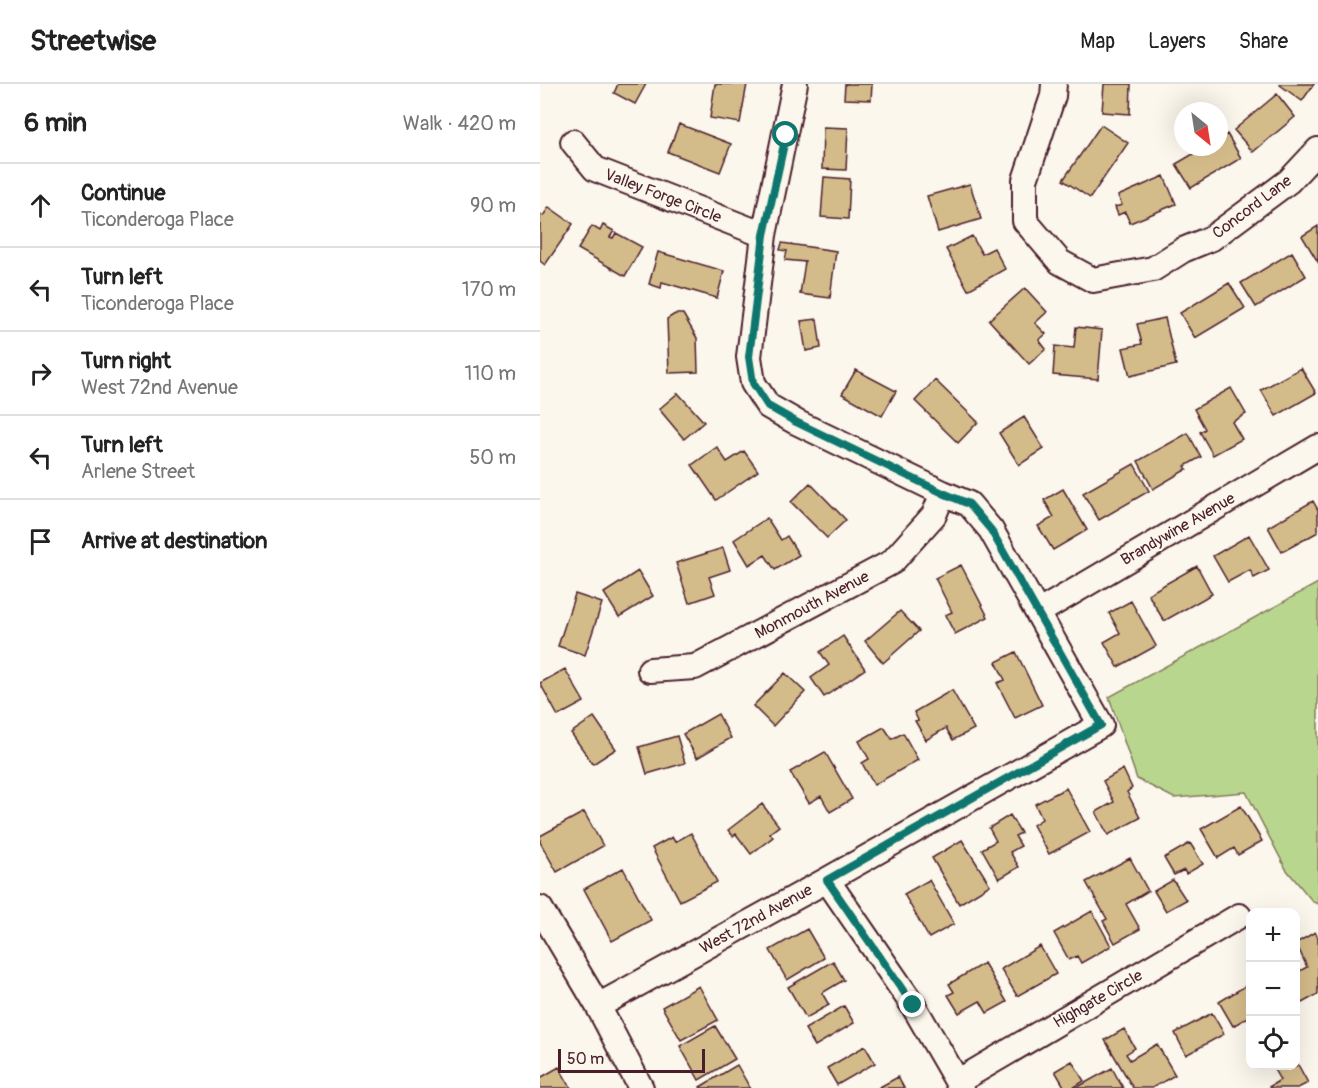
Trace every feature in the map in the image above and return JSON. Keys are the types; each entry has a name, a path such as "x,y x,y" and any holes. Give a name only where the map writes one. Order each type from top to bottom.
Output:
{"street":[{"path":"795,84 764,235 749,357 753,383 768,406 796,422 969,504 991,530 1039,612"},
{"name":"Concord Lane","path":"1054,84 1053,96 1025,180 1025,221 1060,262 1093,280 1153,269 1183,250 1212,238 1289,181 1318,150"},
{"name":"Valley Forge Circle","path":"573,142 595,169 764,235"},
{"name":"Brandywine Avenue","path":"1039,612 1318,447"},
{"name":"Monmouth Avenue","path":"650,670 694,668 892,562 934,515 943,493"},
{"name":"West 72nd Avenue","path":"598,1006 1101,725 1039,612"},
{"path":"827,880 913,1005 959,1085"},
{"path":"540,908 598,1006 641,1088"},
{"name":"Highgate Circle","path":"959,1085 1239,916"}],"green space":[{"path":"1318,583 1318,904 1313,902 1286,869 1246,792 1174,798 1137,779 1109,697"}],"building":[{"path":"618,84 646,84 635,104 614,93"},
{"path":"715,84 747,84 740,123 710,118"},
{"path":"845,84 872,84 871,100 844,99"},
{"path":"1104,84 1131,84 1130,114 1102,112"},
{"path":"1281,84 1314,84 1302,101"},
{"path":"1277,94 1295,117 1253,152 1234,130"},
{"path":"679,124 731,144 720,172 668,152"},
{"path":"1101,125 1128,143 1090,198 1063,180"},
{"path":"823,127 848,128 846,170 822,169"},
{"path":"1228,136 1241,158 1191,188 1176,164 1190,156 1228,156"},
{"path":"1164,176 1176,204 1130,223 1125,212 1118,215 1115,207 1122,205 1118,196"},
{"path":"824,177 850,179 848,219 821,217"},
{"path":"970,184 981,219 938,232 927,196"},
{"path":"549,207 573,224 545,265 540,261 540,214 543,216"},
{"path":"603,225 614,231 610,237 613,238 616,233 642,247 625,276 578,249 592,226 600,231"},
{"path":"1318,226 1318,262 1302,236"},
{"path":"972,236 982,254 994,248 1005,269 968,290 946,249"},
{"path":"782,243 836,251 830,298 800,294 805,262 785,260 787,251 780,250"},
{"path":"658,252 724,271 717,298 662,282 661,288 649,284"},
{"path":"1292,252 1306,276 1256,307 1241,283"},
{"path":"1229,283 1245,308 1195,338 1180,313"},
{"path":"1025,288 1047,312 1035,323 1046,334 1039,340 1046,349 1029,364 989,320"},
{"path":"675,314 683,314 697,338 698,372 669,373 667,319"},
{"path":"1165,318 1176,365 1130,376 1123,348 1142,344 1137,324"},
{"path":"817,319 821,348 806,351 801,321"},
{"path":"1076,327 1102,330 1098,379 1053,375 1055,346 1074,348"},
{"path":"1301,368 1316,393 1276,416 1261,390"},
{"path":"856,370 896,391 882,416 842,394"},
{"path":"935,380 978,422 958,443 915,401"},
{"path":"1231,388 1246,414 1232,422 1242,439 1213,455 1200,432 1205,429 1194,409"},
{"path":"678,393 704,422 684,439 659,409"},
{"path":"1024,417 1044,449 1019,465 999,433"},
{"path":"1188,433 1201,457 1185,466 1187,469 1153,489 1138,461"},
{"path":"717,447 727,462 744,451 758,471 716,500 692,465"},
{"path":"1134,464 1149,491 1099,520 1083,493"},
{"path":"810,483 846,520 827,538 791,502"},
{"path":"1063,489 1087,530 1053,550 1038,526 1054,517 1044,500"},
{"path":"1313,501 1318,510 1318,532 1282,552 1268,527"},
{"path":"767,518 781,540 787,536 799,555 775,570 765,555 749,565 734,540"},
{"path":"1249,535 1269,570 1254,578 1250,570 1228,582 1213,556"},
{"path":"723,548 730,570 709,577 715,594 689,603 676,563"},
{"path":"961,565 988,617 955,634 945,615 952,612 935,578"},
{"path":"1197,566 1212,594 1164,621 1148,594"},
{"path":"638,571 653,596 619,617 604,593"},
{"path":"575,594 602,603 585,655 558,646"},
{"path":"1131,601 1156,646 1118,667 1104,642 1120,633 1109,613"},
{"path":"900,611 919,631 883,663 865,641"},
{"path":"843,636 865,669 824,697 811,678 829,665 820,652"},
{"path":"1016,652 1042,705 1015,718 997,683 1005,680 996,662"},
{"path":"565,669 584,702 558,716 540,683"},
{"path":"785,673 805,692 773,726 753,706"},
{"path":"952,690 974,729 953,740 946,728 926,740 915,721 918,720 914,712"},
{"path":"718,714 731,738 697,758 683,734"},
{"path":"594,717 616,749 593,764 571,733"},
{"path":"884,727 892,739 903,733 918,760 874,785 862,763 869,759 859,741"},
{"path":"677,736 685,763 647,774 639,747"},
{"path":"825,752 852,799 830,812 821,796 809,803 790,772"},
{"path":"1123,769 1132,788 1127,792 1140,818 1108,835 1096,812 1114,802 1103,781"},
{"path":"1066,788 1090,832 1049,854 1033,825 1042,819 1035,804"},
{"path":"762,804 779,826 770,833 773,837 751,854 736,834 733,836 728,830"},
{"path":"1241,806 1262,841 1238,855 1234,848 1218,858 1201,829"},
{"path":"584,812 603,846 557,872 540,842 540,836"},
{"path":"1010,815 1021,833 1015,836 1021,846 1010,852 1019,867 999,879 982,849 996,841 989,828"},
{"path":"691,833 717,882 680,901 652,848 672,837 675,842"},
{"path":"962,840 990,885 959,904 932,858"},
{"path":"1190,843 1203,864 1186,874 1184,870 1174,875 1164,858"},
{"path":"1130,858 1148,891 1126,904 1140,929 1115,943 1103,921 1107,919 1086,882"},
{"path":"623,868 651,920 612,941 584,889"},
{"path":"929,880 954,924 929,938 904,894"},
{"path":"1173,880 1186,900 1166,911 1154,891"},
{"path":"1092,911 1111,946 1081,963 1077,956 1069,960 1054,933"},
{"path":"807,929 824,958 787,980 770,950"},
{"path":"1315,932 1318,938 1318,994 1302,1003 1300,971 1307,967 1300,952 1300,941"},
{"path":"1040,946 1056,974 1017,996 1001,969"},
{"path":"833,961 844,980 822,993 829,1005 806,1018 788,987"},
{"path":"984,963 1007,1002 987,1013 980,1001 959,1013 948,995 954,992 949,984"},
{"path":"1246,985 1246,1018 1233,1026 1219,1002"},
{"path":"699,986 718,1020 681,1040 662,1007"},
{"path":"844,1006 854,1023 815,1046 805,1029"},
{"path":"1212,1013 1224,1034 1186,1055 1175,1033"},
{"path":"715,1026 735,1059 699,1080 680,1046"},
{"path":"1124,1029 1135,1048 1126,1054 1130,1060 1157,1044 1175,1075 1152,1088 1133,1088 1105,1040"},
{"path":"865,1046 875,1063 837,1085 827,1068"},
{"path":"1072,1061 1084,1081 1073,1088 1065,1088 1055,1071"},
{"path":"737,1065 750,1088 700,1087"},
{"path":"559,1067 571,1088 540,1088 540,1078"},
{"path":"1112,1068 1123,1088 1076,1088"},
{"path":"1300,1068 1308,1083 1298,1088 1269,1087 1280,1080 1274,1070"},
{"path":"898,1077 904,1088 878,1088"}],"route":[{"path":"786,135 764,235 749,357 753,383 768,406 796,422 969,504 991,530 1101,725 827,880 913,1005"}]}
